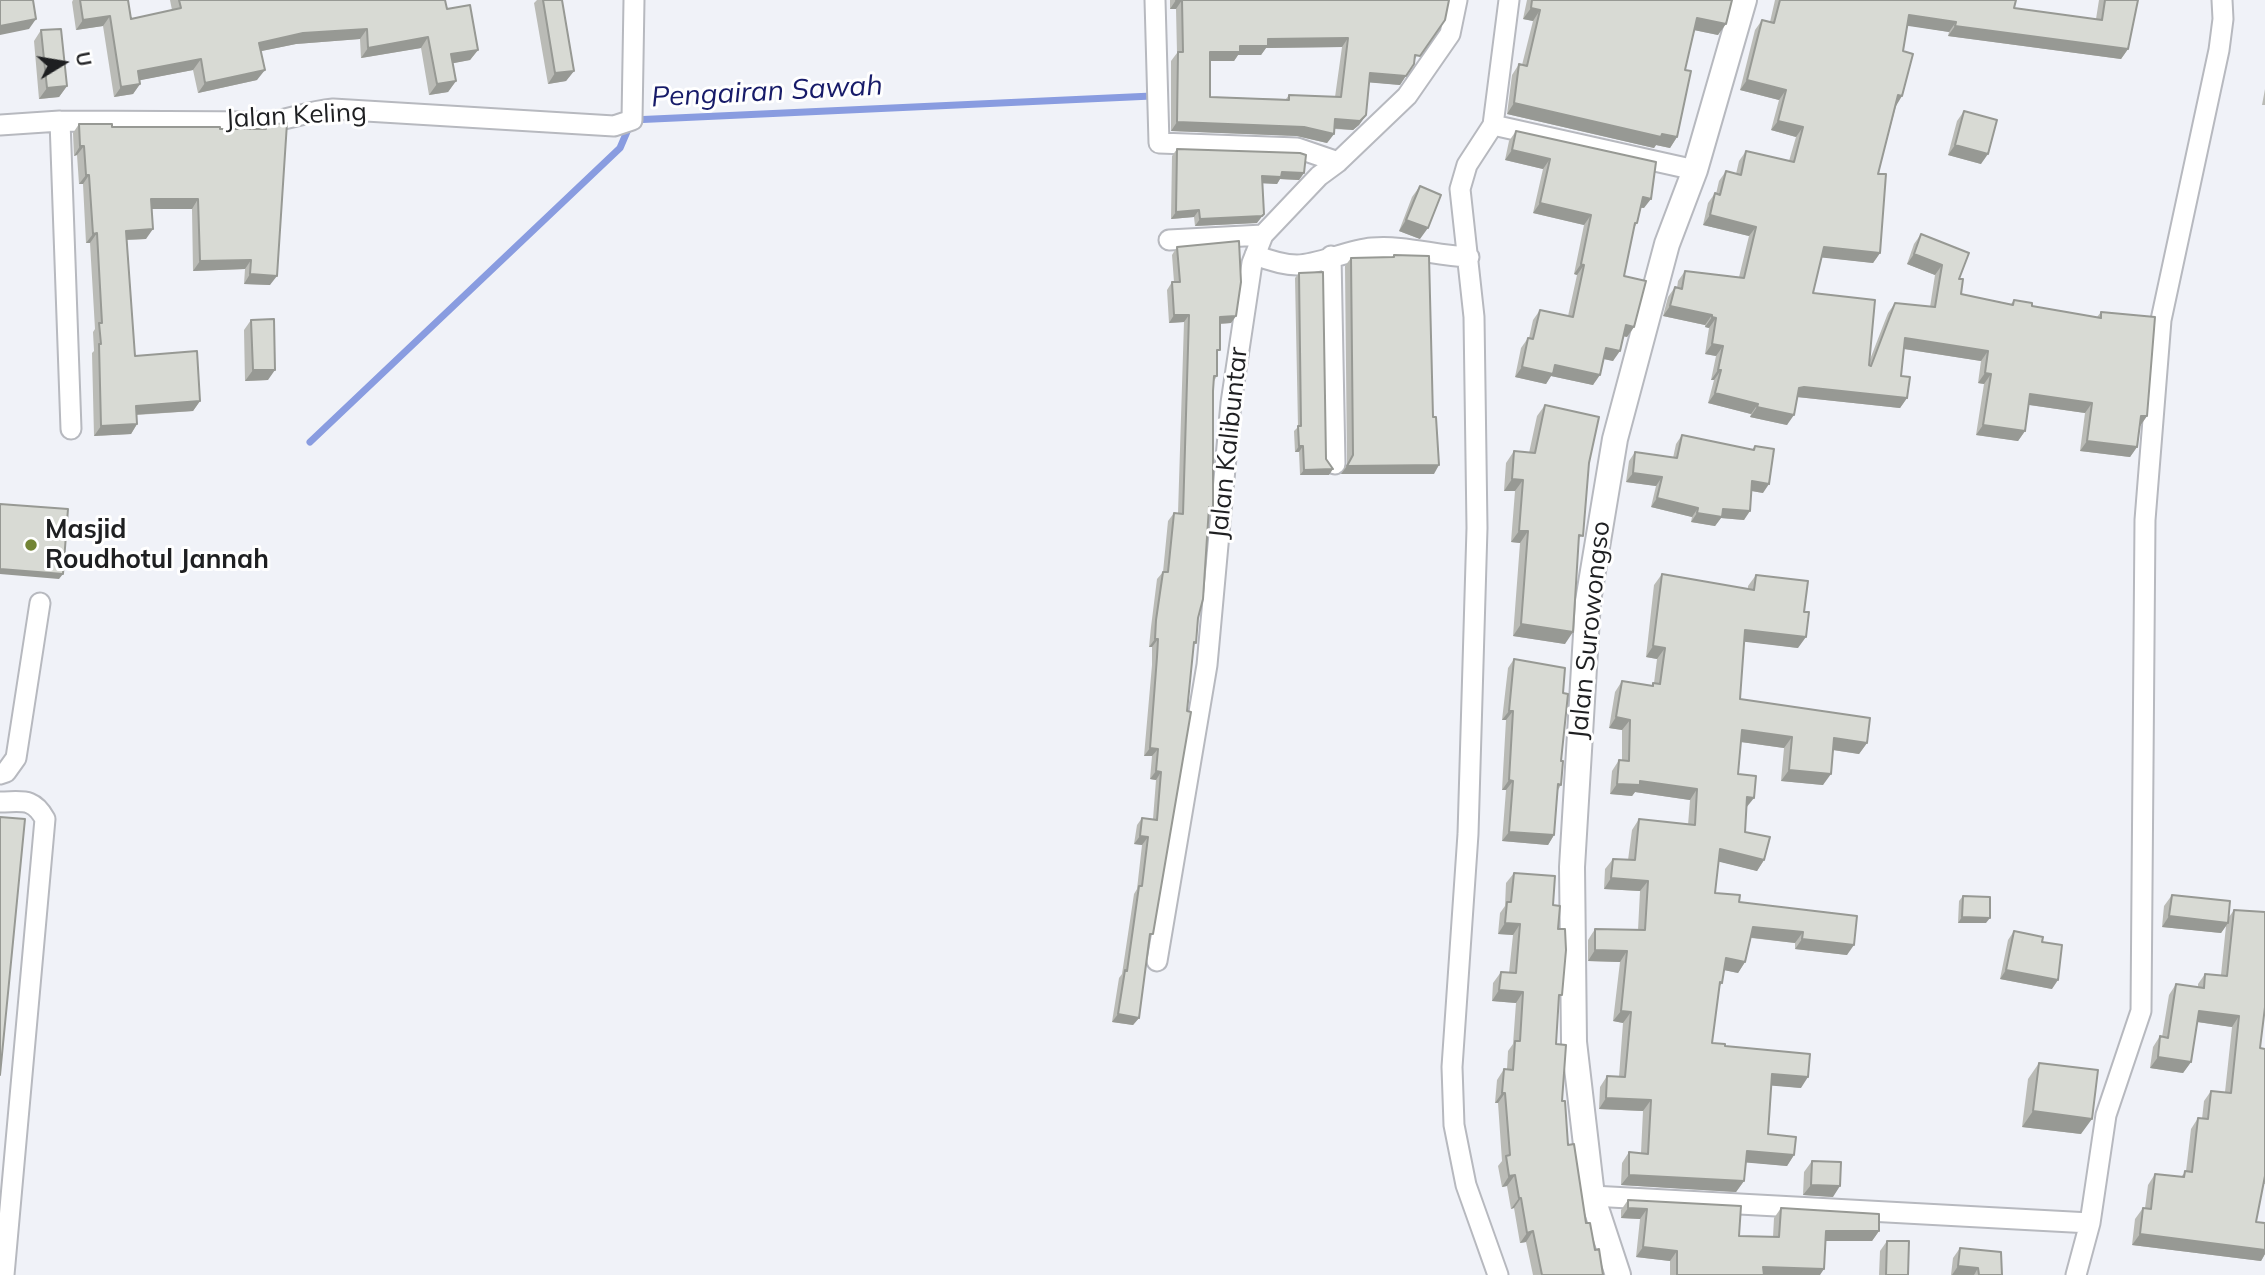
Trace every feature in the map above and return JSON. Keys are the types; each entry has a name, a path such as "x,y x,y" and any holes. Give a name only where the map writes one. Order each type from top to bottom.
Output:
{"street":[{"name":"Jalan Keling","path":"0,125 60,121 271,122 295,118 314,110 332,109 614,126 632,120 634,0"},
{"path":"1155,0 1159,143 1297,148 1338,162"},
{"name":"Jalan Kalibuntar","path":"1157,961 1207,665 1231,403 1263,258 1263,235 1319,176 1338,162 1407,96 1450,34 1457,0"},
{"path":"1498,1275 1466,1185 1454,1125 1452,1092 1468,834 1477,528 1474,317 1457,257 1462,180 1467,165 1493,125 1508,0"},
{"name":"Jalan Surowongso","path":"1618,1275 1592,1196 1574,1042 1572,867 1588,601 1615,439 1667,244 1695,170 1744,0"},
{"path":"2076,1275 2090,1223 2106,1115 2141,1012 2141,754 2146,506 2161,320 2219,50 2222,0"},
{"path":"60,121 71,429"},
{"path":"1493,125 1695,170"},
{"path":"1170,240 1263,235"},
{"path":"1263,258 1298,265 1370,248 1391,248 1457,257"},
{"path":"1331,256 1335,464"},
{"path":"0,774 6,772 16,758 40,603"},
{"path":"0,802 30,802 39,808 46,819 4,1263"},
{"path":"1592,1196 2090,1223"}],"building":[{"path":"0,0 33,0 36,19 0,26"},
{"path":"80,0 128,0 131,19 181,8 179,0 445,0 447,9 470,5 478,50 451,54 456,81 437,84 428,37 368,48 367,29 303,33 259,43 265,70 205,83 201,59 138,71 140,84 121,87 110,16 83,20"},
{"path":"543,0 562,0 574,71 555,73"},
{"path":"1182,0 1449,0 1445,20 1420,56 1415,55 1414,64 1406,76 1370,73 1366,115 1360,121 1335,119 1334,134 1304,127 1177,122 1178,52 1183,52","holes":["1348,38 1341,97 1289,95 1289,100 1210,97 1210,52 1240,52 1240,46 1268,46 1268,39"]},
{"path":"1532,0 1732,0 1726,24 1697,18 1685,70 1691,71 1677,137 1662,134 1661,137 1514,103 1519,64 1527,66 1540,10 1531,8"},
{"path":"1780,0 2016,0 2014,8 2102,20 2105,0 2138,0 2128,49 1955,26 1956,22 1909,15 1903,51 1913,54 1902,96 1898,95 1878,174 1886,174 1880,253 1824,247 1813,293 1875,300 1871,366 1895,303 1935,307 1942,265 1914,254 1921,234 1969,253 1959,279 1963,279 1961,294 2013,305 2014,300 2032,303 2032,306 2101,318 2101,312 2155,317 2147,416 2141,416 2137,447 2087,441 2092,403 2030,394 2025,431 1983,425 1991,374 1985,373 1988,351 1905,338 1901,376 1910,377 1907,398 1804,387 1799,388 1794,415 1757,407 1758,404 1715,393 1723,346 1712,344 1716,318 1670,306 1675,287 1682,289 1685,271 1744,278 1756,227 1710,215 1715,193 1720,195 1726,171 1741,175 1746,151 1794,162 1803,127 1778,121 1786,90 1747,80 1762,20 1774,23"},
{"path":"61,29 67,86 47,88 41,30"},
{"path":"1964,111 1997,120 1988,154 1955,145"},
{"path":"287,123 277,276 250,274 251,260 200,261 198,199 151,199 153,229 126,231 135,356 197,351 200,401 136,406 137,424 101,426 99,323 102,323 97,233 93,234 89,175 86,175 84,146 80,146 79,124 112,124 112,127 266,129 266,125"},
{"path":"1516,131 1656,162 1651,199 1643,197 1624,276 1646,281 1634,327 1626,325 1620,351 1606,348 1600,375 1555,365 1553,374 1522,367 1528,338 1533,339 1540,310 1573,317 1591,215 1540,203 1550,159 1512,150"},
{"path":"1177,149 1300,153 1306,155 1304,173 1282,172 1281,177 1262,176 1262,216 1200,219 1199,210 1176,212"},
{"path":"1420,186 1441,195 1428,228 1406,220"},
{"path":"1239,241 1241,282 1236,316 1220,317 1220,350 1217,350 1217,376 1214,376 1213,391 1213,507 1209,507 1203,599 1196,643 1194,642 1187,711 1191,712 1153,934 1150,934 1139,1018 1118,1014 1139,886 1142,886 1148,837 1140,836 1142,818 1157,820 1161,772 1156,771 1158,749 1150,748 1158,639 1155,639 1156,620 1163,572 1168,572 1174,513 1183,514 1189,315 1174,315 1172,282 1180,282 1177,247"},
{"path":"1429,256 1433,417 1436,417 1439,465 1347,466 1353,455 1351,258"},
{"path":"1323,272 1326,459 1333,469 1304,470 1303,446 1299,446 1298,426 1301,426 1299,273"},
{"path":"274,319 275,370 253,370 251,320"},
{"path":"1545,405 1599,417 1589,463 1583,536 1579,535 1573,632 1521,624 1528,531 1519,531 1523,480 1512,479 1514,451 1535,453"},
{"path":"1682,435 1754,450 1755,446 1774,449 1769,484 1752,481 1750,511 1723,509 1722,517 1697,513 1698,508 1657,498 1662,477 1633,473 1635,452 1677,458"},
{"name":"Masjid Roudhotul Jannah","path":"0,504 68,509 63,574 0,569"},
{"path":"1662,574 1754,590 1756,575 1808,581 1804,612 1809,612 1806,637 1745,630 1740,699 1870,718 1867,743 1834,738 1831,774 1789,770 1792,737 1742,730 1738,774 1756,776 1754,798 1747,797 1745,832 1770,837 1764,860 1720,849 1715,893 1740,895 1739,902 1857,916 1854,945 1802,939 1803,932 1753,927 1745,962 1726,958 1712,1043 1810,1054 1808,1077 1772,1074 1768,1134 1796,1137 1794,1155 1747,1151 1744,1181 1629,1175 1629,1152 1648,1154 1651,1100 1606,1098 1607,1076 1625,1077 1631,1012 1621,1011 1627,951 1595,950 1595,929 1645,930 1648,881 1611,878 1613,859 1635,860 1639,819 1695,825 1697,789 1640,781 1640,785 1617,784 1619,760 1629,761 1630,720 1616,717 1622,681 1653,686 1653,683 1660,684 1665,648 1653,646"},
{"path":"1514,659 1565,668 1563,693 1568,694 1554,835 1509,832 1513,781 1509,780 1513,711 1509,711"},
{"path":"0,817 25,819 0,1075"},
{"path":"1514,873 1555,876 1553,905 1560,906 1558,929 1565,929 1566,950 1562,995 1559,995 1556,1044 1566,1045 1562,1101 1565,1101 1568,1145 1574,1144 1586,1223 1590,1223 1595,1250 1599,1249 1603,1275 1542,1275 1533,1231 1527,1233 1515,1175 1509,1176 1505,1093 1502,1093 1504,1069 1513,1070 1515,1041 1520,1041 1523,992 1499,990 1501,972 1516,973 1520,924 1505,923 1507,902 1511,902"},
{"path":"2172,895 2230,901 2228,923 2169,916"},
{"path":"1963,896 1990,897 1990,918 1962,917"},
{"path":"2234,910 2265,912 2265,1007 2260,1048 2265,1049 2265,1176 2256,1222 2265,1223 2265,1250 2140,1234 2143,1208 2151,1209 2155,1174 2184,1177 2185,1171 2192,1172 2198,1118 2208,1119 2211,1091 2231,1093 2239,1016 2199,1011 2191,1062 2158,1057 2160,1036 2168,1038 2176,984 2204,988 2205,974 2227,976"},
{"path":"2014,931 2043,937 2042,942 2062,945 2058,980 2006,970"},
{"path":"2039,1063 2098,1070 2092,1119 2033,1111"},
{"path":"1812,1161 1841,1162 1840,1186 1811,1185"},
{"path":"1628,1200 1741,1206 1739,1236 1779,1237 1781,1208 1879,1214 1879,1231 1826,1231 1824,1269 1763,1267 1764,1275 1677,1275 1677,1251 1643,1247 1647,1209 1628,1208"},
{"path":"1887,1241 1909,1241 1908,1275 1886,1275"},
{"path":"1960,1248 2001,1252 2002,1275 1979,1275 1978,1268 1958,1266"}],"waterway":[{"name":"Pengairan Sawah","path":"310,442 620,148 632,120 1152,96"}],"place":[{"name":"Masjid Roudhotul Jannah","path":"31,545"}]}
